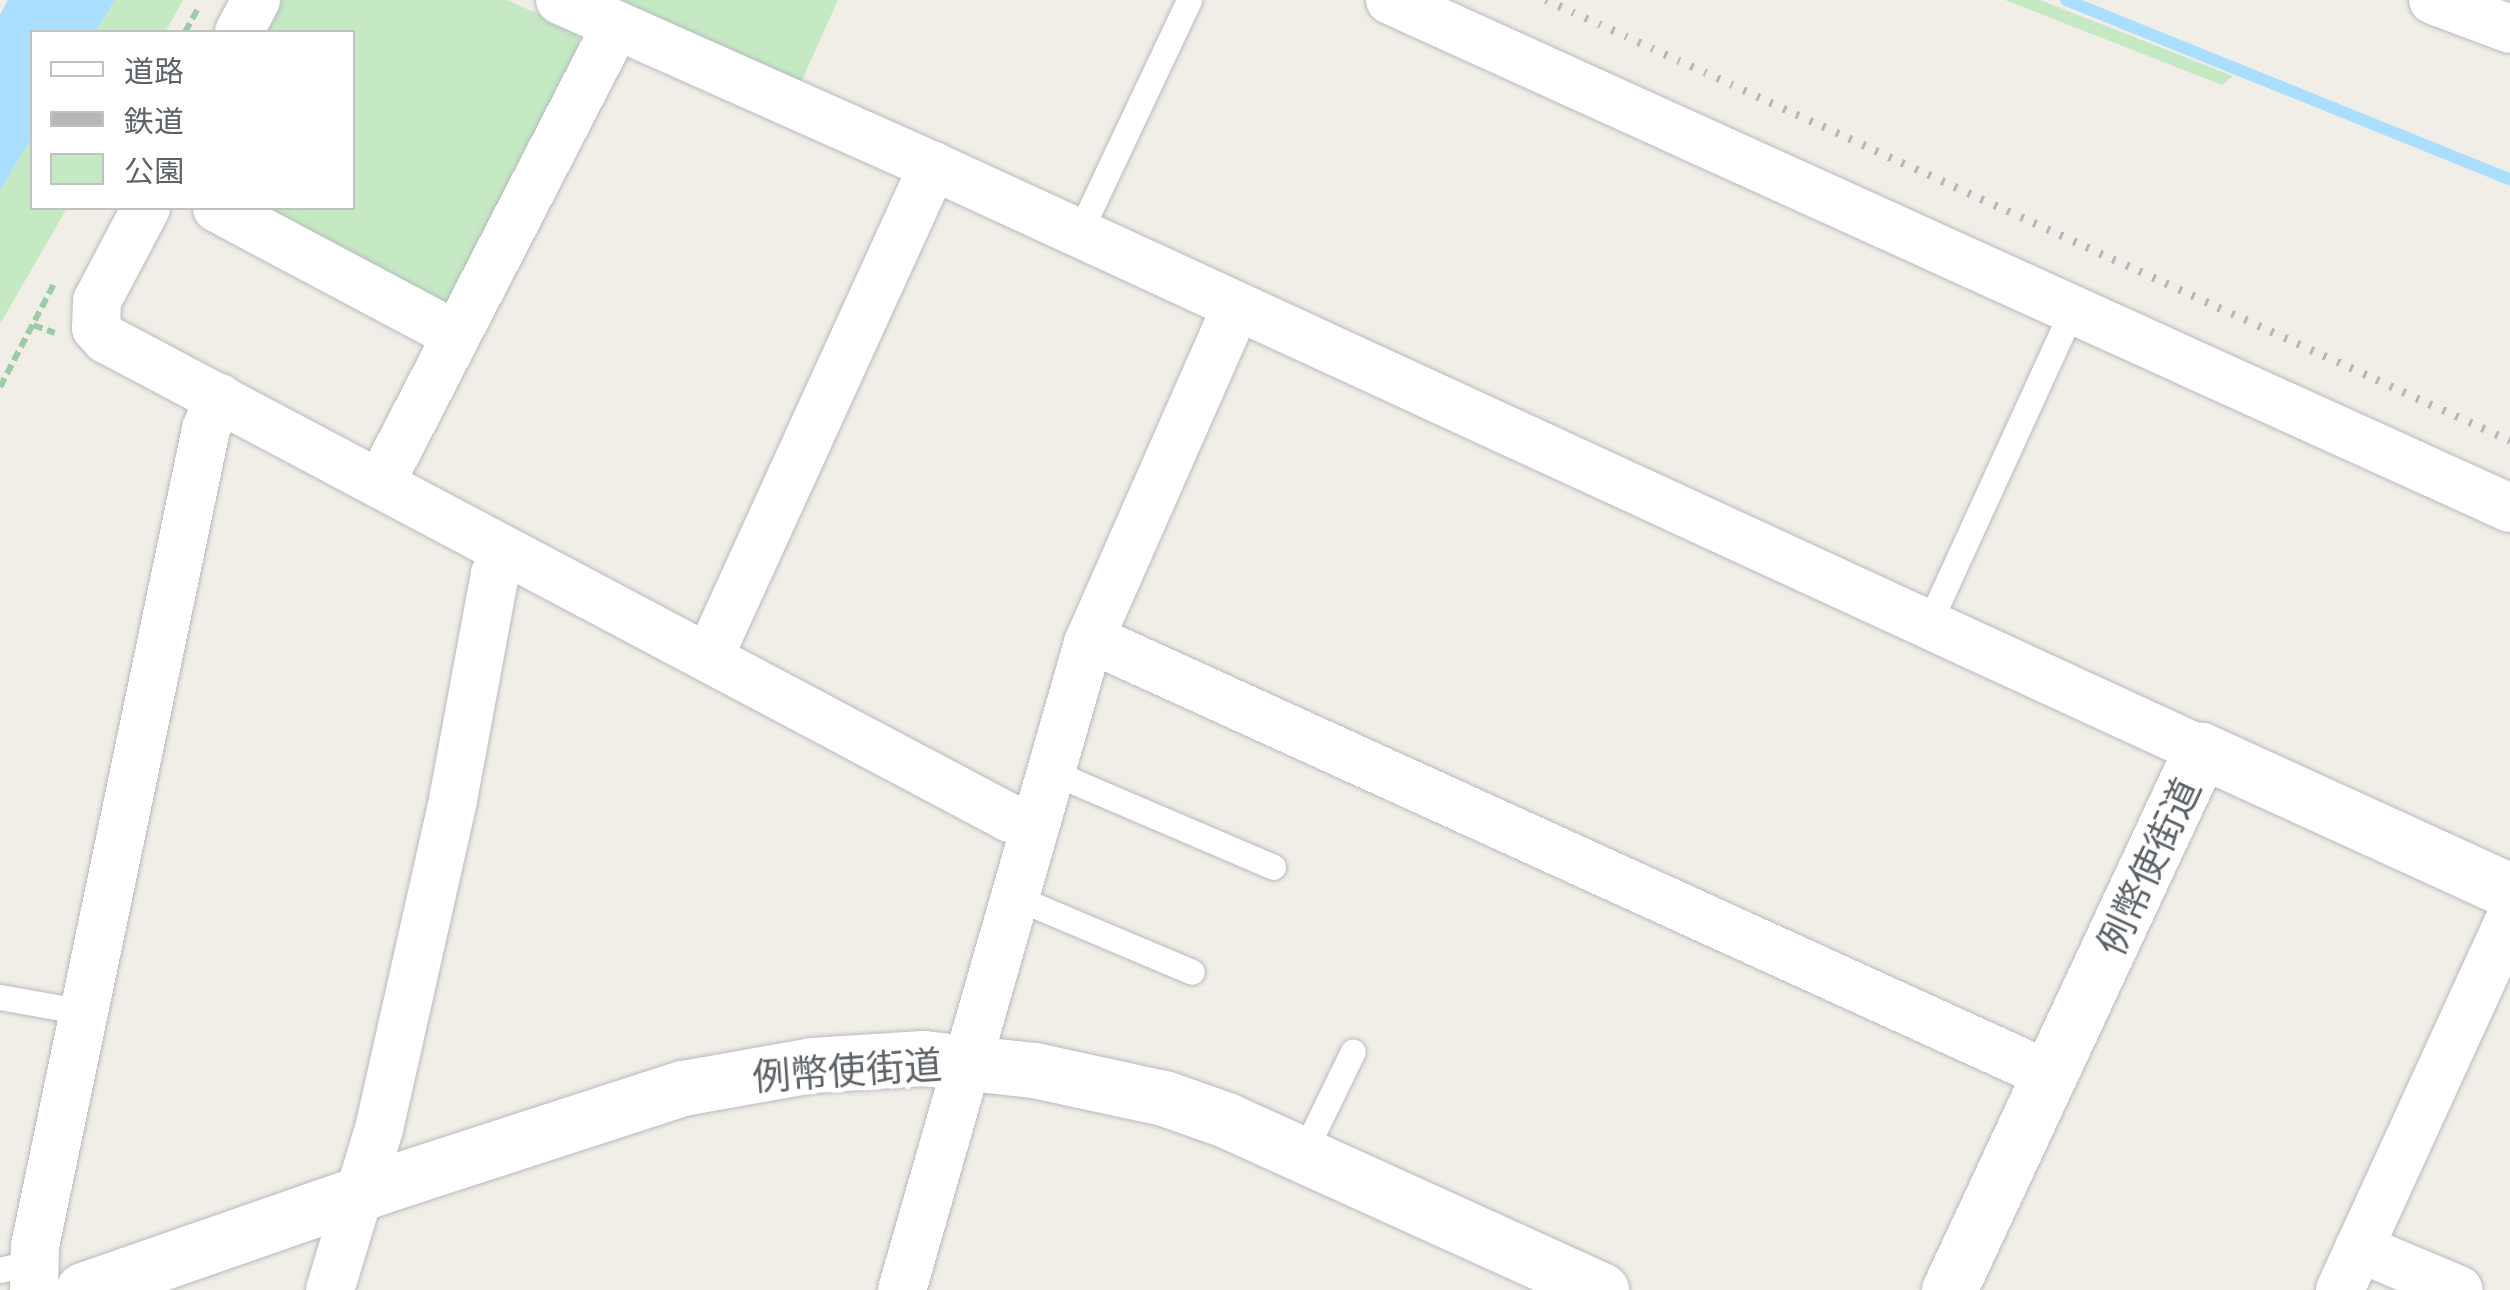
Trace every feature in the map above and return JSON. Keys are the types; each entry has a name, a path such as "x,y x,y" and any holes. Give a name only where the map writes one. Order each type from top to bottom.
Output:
{"main road":[{"name":"例幣使街道","path":"1949,1290 2202,750 2510,891"},
{"name":"例幣使街道","path":"83,1290 587,1116 699,1084 812,1065 968,1061 1164,1098 1303,1154 1600,1290"}],"street":[{"path":"240,30 256,0"},
{"path":"560,0 933,166 2202,750"},
{"path":"1390,0 2510,508"},
{"path":"2433,0 2510,29"},
{"path":"380,484 616,26"},
{"path":"710,658 933,166"},
{"path":"145,210 97,301 96,328 106,339 1010,818 1034,825"},
{"path":"221,210 456,336"},
{"path":"902,1290 1088,643 1236,308"},
{"path":"22,1274 84,1012 206,429 219,398"},
{"path":"330,1290 383,1110 453,800 495,574 505,553"},
{"path":"1088,643 1109,647 2050,1075"},
{"path":"2460,1290 2350,1269 2510,918"}],"lane":[{"path":"1079,233 1189,0"},
{"path":"1928,625 2072,312"},
{"path":"1048,776 1068,779 1273,867"},
{"path":"1014,903 1036,906 1192,972"},
{"path":"0,997 84,1012"},
{"path":"1303,1154 1353,1051"}],"path":[{"path":"186,30 202,0"},
{"path":"0,387 59,274"}],"green space":[{"path":"115,0 183,0 166,30 96,30"},
{"path":"279,0 507,0 575,30 583,49 444,310 253,210 355,210 355,30 263,30"},
{"path":"596,0 838,0 797,91"},
{"path":"2005,0 2040,0 2233,76 2222,85"},
{"path":"30,140 30,210 66,210 0,324 0,191"}],"water":[{"path":"8,0 115,0 96,30 30,30 30,140 0,191 0,15"}],"waterway":[{"path":"2066,0 2510,179"}],"railway":[{"path":"1546,0 2510,441"}]}
